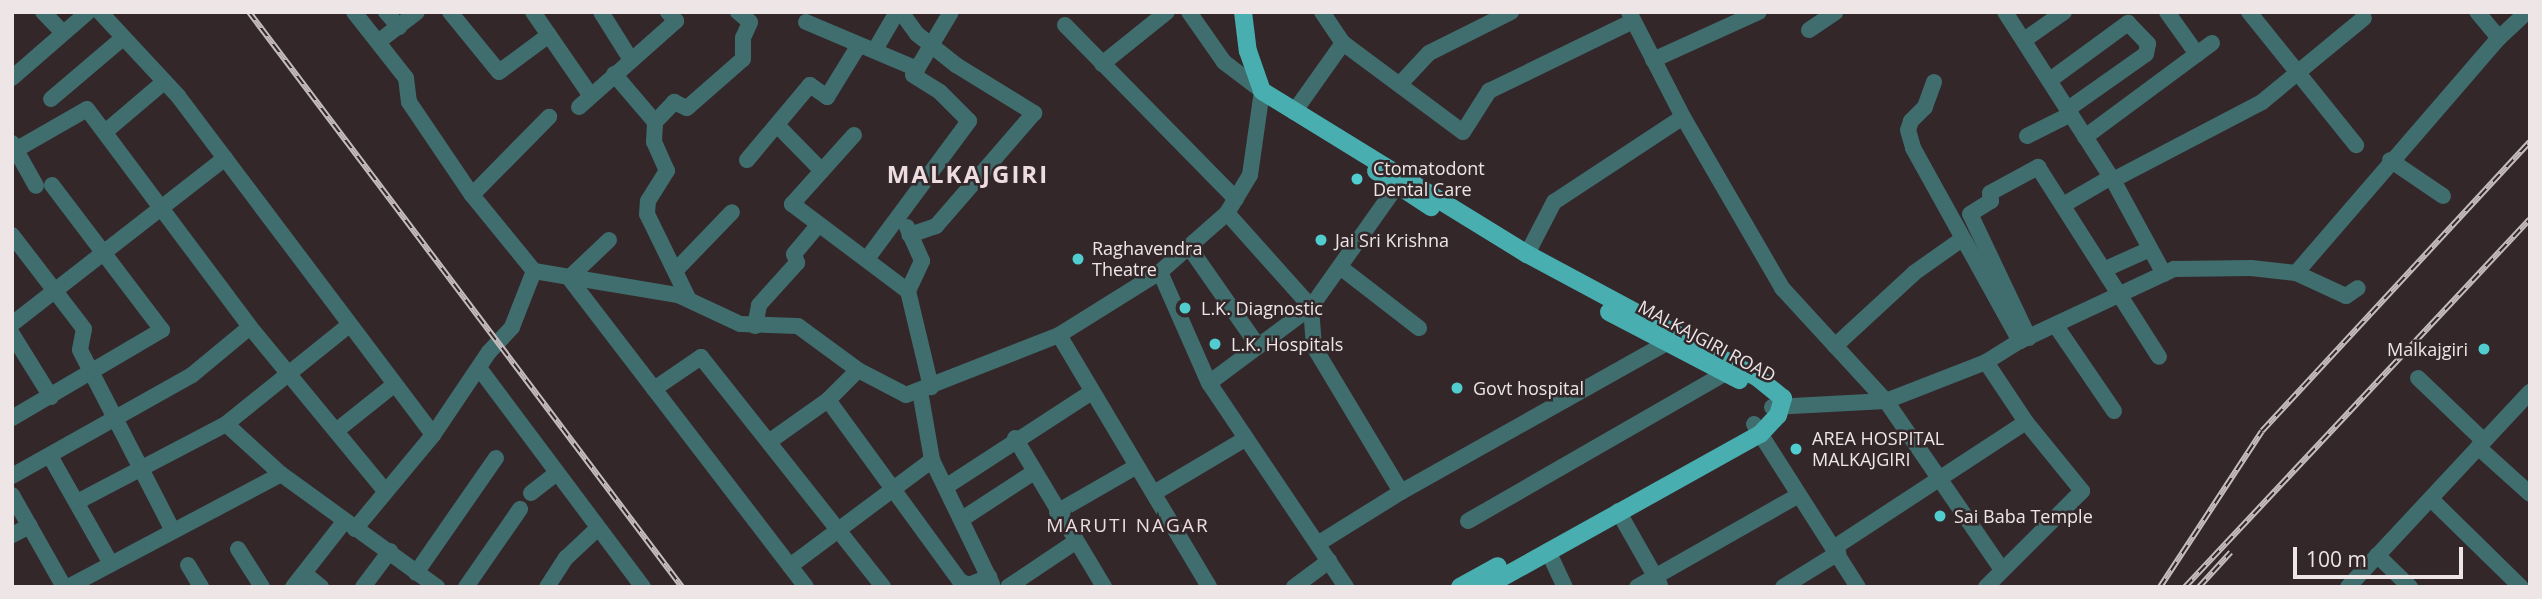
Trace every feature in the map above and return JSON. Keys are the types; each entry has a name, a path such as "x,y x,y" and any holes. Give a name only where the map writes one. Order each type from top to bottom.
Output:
{"main road":[{"path":"1243,12 1248,51 1256,64 1262,91"},
{"path":"1252,12 1259,51 1256,64"},
{"name":"MALKAJGIRI ROAD","path":"1262,91 1527,254 1758,378 1779,393 1777,408 1757,429 1618,511 1577,528 1548,551 1485,587"},
{"name":"MALKAJGIRI ROAD","path":"1348,145 1396,187 1665,344 1768,395 1777,408"},
{"name":"MALKAJGIRI ROAD","path":"1460,587 1577,528 1757,429"}],"street":[{"path":"43,12 63,33"},
{"path":"12,78 88,12"},
{"path":"100,12 164,82 225,158 433,435"},
{"path":"354,12 406,78 409,102 472,195 534,271 688,298 730,320 755,326 798,326 858,370 906,395 1059,335 1160,272 1232,206 1250,175 1262,91 1224,62 1189,12"},
{"path":"387,12 399,27"},
{"path":"378,42 417,12"},
{"path":"450,12 498,72 549,35"},
{"path":"533,12 549,35 585,101 676,21 668,12"},
{"path":"601,12 631,60"},
{"path":"688,298 677,269 647,214 648,201 667,170 654,142 655,122 674,103 687,108 743,59 743,38 750,22 738,12"},
{"path":"876,48 899,12 917,34 933,43 956,65 1034,113 936,226 910,235"},
{"path":"867,259 969,121 940,92 913,75 951,12"},
{"path":"1102,64 1167,12"},
{"path":"1322,12 1343,43 1462,132 1489,91 1631,17 1683,117 1782,288 1886,401 1942,478 2003,570"},
{"path":"1401,85 1429,53 1511,12"},
{"path":"1653,60 1759,12"},
{"path":"1810,30 1836,12"},
{"path":"2005,12 2112,179 2164,274"},
{"path":"2024,40 2064,12"},
{"path":"2166,12 2197,54"},
{"path":"2477,12 2499,38"},
{"path":"2296,273 2390,160 2499,38 2527,12"},
{"path":"2259,16 2298,74 2356,145"},
{"path":"2070,201 2262,102 2364,18"},
{"path":"806,22 859,45 876,48 917,69"},
{"path":"2027,136 2070,112 2146,54 2148,44 2128,23 2050,80"},
{"path":"1065,25 1232,206 1311,307 1314,348 1401,492"},
{"path":"51,99 123,38"},
{"path":"1294,112 1343,43"},
{"path":"2085,137 2212,43"},
{"path":"747,160 810,85 827,97 859,45"},
{"path":"940,92 956,65"},
{"path":"614,74 655,122"},
{"path":"105,132 164,82"},
{"path":"1934,82 1908,130 1913,148 1962,239 2024,340"},
{"path":"12,418 92,374 162,330 104,251 13,148 87,109 163,206 250,327 385,491"},
{"path":"472,195 549,117"},
{"path":"1527,254 1554,202 1683,117"},
{"path":"777,125 822,171"},
{"path":"853,135 792,204 908,291"},
{"path":"12,324 225,158"},
{"path":"2390,160 2443,196"},
{"path":"2024,340 1970,214 1991,201 1990,192 2036,167 2042,169 2118,296 2160,357"},
{"path":"1209,383 1311,307 1396,187"},
{"path":"677,269 732,212"},
{"path":"828,400 960,580 969,585 991,582 947,485 932,460 926,389 908,291 922,261 901,215"},
{"path":"755,326 758,305 797,263 794,254 818,225"},
{"path":"12,235 57,290 84,329 80,350 118,418 173,531"},
{"path":"1835,346 1914,273 1962,239"},
{"path":"569,278 609,240"},
{"path":"1189,247 1258,346"},
{"path":"2110,267 2150,249"},
{"path":"1340,267 1419,328"},
{"path":"1777,408 1886,401 1986,362 2024,340 2175,269 2251,268 2296,273 2346,296 2357,288"},
{"path":"293,587 385,491 433,435 479,368 512,327 534,271"},
{"path":"1160,272 1209,383 1319,543 1346,587"},
{"path":"569,278 806,587"},
{"path":"77,502 226,425 287,371 349,324"},
{"path":"2056,326 2115,411"},
{"path":"12,476 192,374 250,327"},
{"path":"12,334 51,397"},
{"path":"1059,335 1209,587"},
{"path":"1319,543 1401,492 1665,344"},
{"path":"653,389 701,357 883,587"},
{"path":"1986,362 2026,422 2082,491 1986,587"},
{"path":"479,368 643,587"},
{"path":"770,441 828,400 858,370"},
{"path":"1468,521 1724,374"},
{"path":"2418,378 2530,494"},
{"path":"335,431 395,384"},
{"path":"947,485 1014,439 1092,392"},
{"path":"2348,587 2530,392"},
{"path":"1783,587 2026,422"},
{"path":"226,425 281,474 350,526 390,551 425,581 496,458"},
{"path":"1757,429 1858,587"},
{"path":"1014,439 1104,587"},
{"path":"1154,493 1245,439"},
{"path":"50,456 110,562"},
{"path":"790,566 837,528 932,460"},
{"path":"1057,512 1137,466"},
{"path":"962,519 1034,472"},
{"path":"531,493 557,473"},
{"path":"12,495 66,587 281,474"},
{"path":"1637,587 1658,582 1799,495"},
{"path":"2431,499 2521,587"},
{"path":"466,587 520,509"},
{"path":"1618,511 1658,582"},
{"path":"12,535 30,526"},
{"path":"547,587 576,546 598,527"},
{"path":"1008,587 1075,542"},
{"path":"238,549 262,587"},
{"path":"363,587 390,551"},
{"path":"1548,551 1565,587"},
{"path":"2377,555 2410,587"},
{"path":"1294,587 1329,561"},
{"path":"188,565 201,587"},
{"path":"305,574 321,587"}],"railway":[{"path":"249,12 682,587"},
{"path":"2160,587 2262,431 2530,142"},
{"path":"2185,587 2530,219"},
{"path":"2199,587 2231,552"}],"place":[{"name":"Ctomatodont Dental Care","path":"1357,179"},
{"name":"Jai Sri Krishna","path":"1321,240"},
{"name":"Raghavendra Theatre","path":"1078,259"},
{"name":"L.K. Diagnostic","path":"1185,308"},
{"name":"L.K. Hospitals","path":"1215,344"},
{"name":"Malkajgiri","path":"2484,349"},
{"name":"Govt hospital","path":"1457,388"},
{"name":"AREA HOSPITAL MALKAJGIRI","path":"1796,449"},
{"name":"Sai Baba Temple","path":"1940,516"}],"district":[{"name":"MALKAJGIRI","path":"968,174"},
{"name":"MARUTI NAGAR","path":"1128,526"}]}
